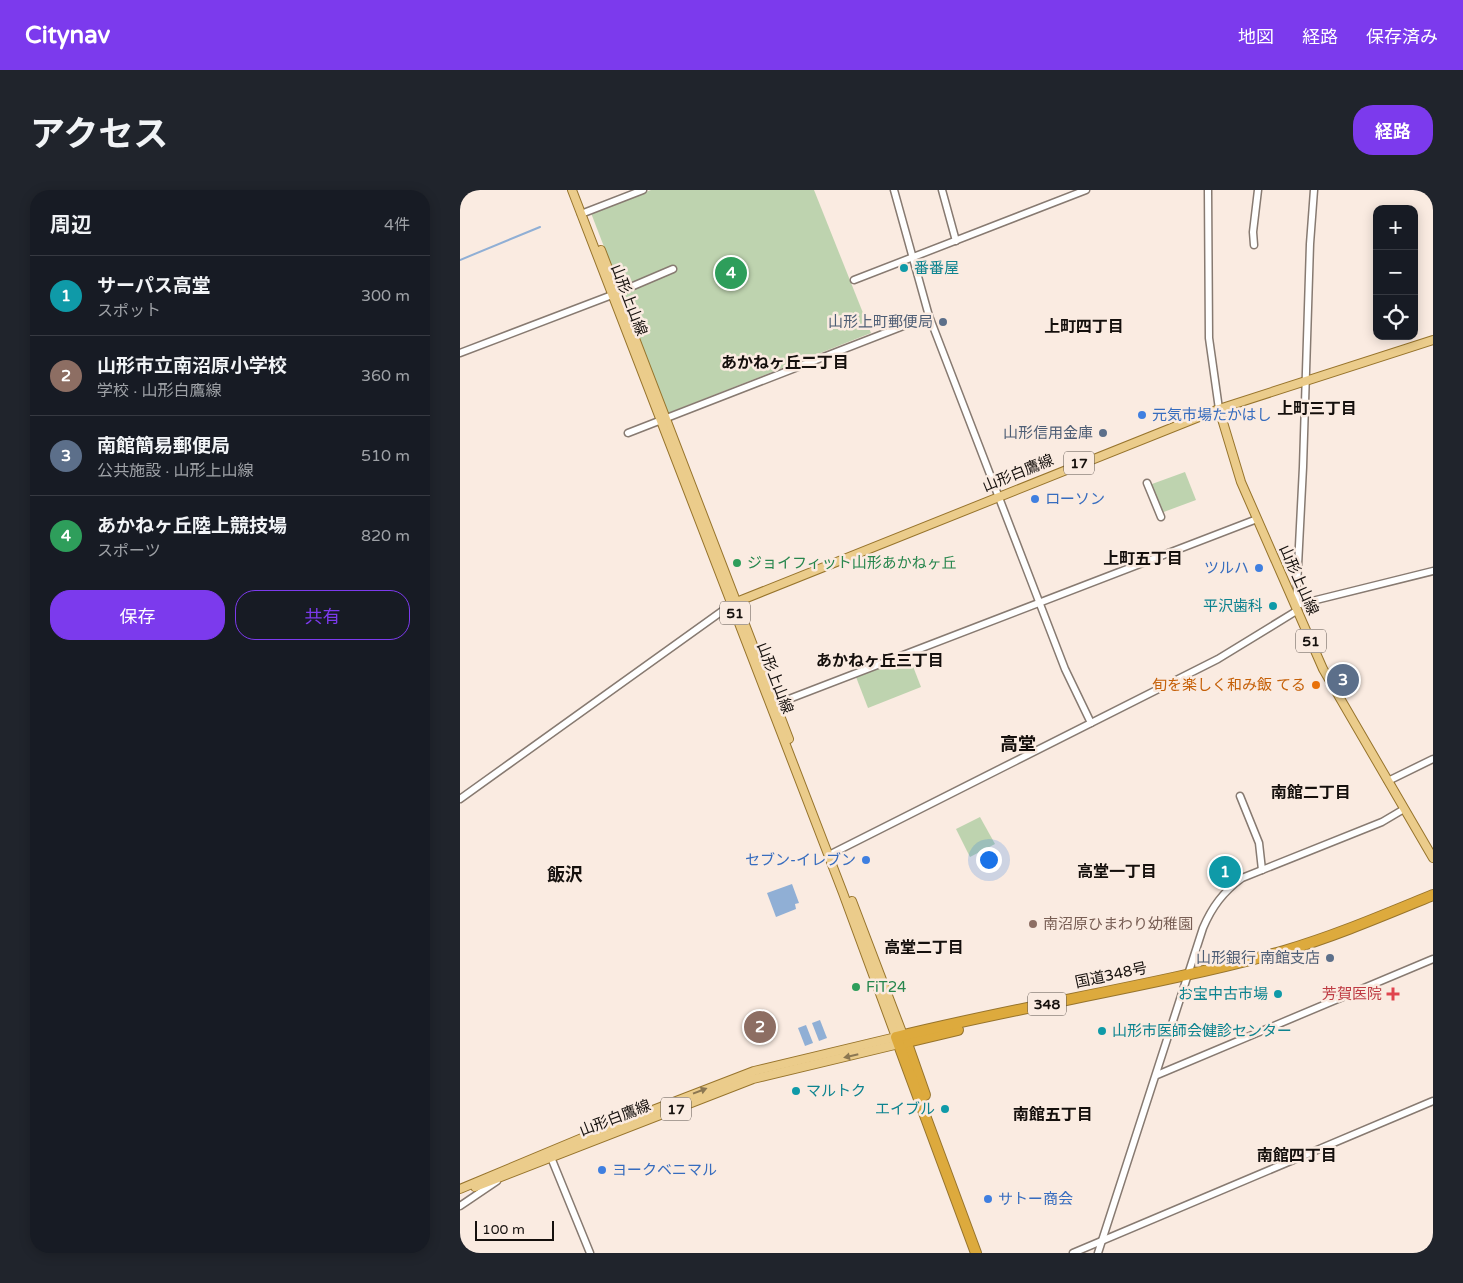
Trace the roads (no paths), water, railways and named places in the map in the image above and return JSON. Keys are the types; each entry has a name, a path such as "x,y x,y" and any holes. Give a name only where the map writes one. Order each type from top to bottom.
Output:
{"highway":[{"name":"国道348号","path":"1189,976 1284,951 1358,926 1433,895"},
{"name":"国道348号","path":"901,1040 1291,952 1351,933 1433,900"},
{"path":"901,1040 976,1253"},
{"path":"901,1040 982,1253"}],"main road":[{"name":"山形上山線","path":"572,190 584,213"},
{"name":"山形上山線","path":"578,190 584,213 776,704 901,1040"},
{"name":"山形白鷹線","path":"735,602 1219,409 1433,340"},
{"name":"山形上山線","path":"1219,409 1241,482 1324,670 1433,858"},
{"name":"山形上山線","path":"735,602 847,902 901,1040"},
{"name":"山形白鷹線","path":"460,1190 754,1071 901,1040"},
{"name":"山形白鷹線","path":"460,1190 498,1180 550,1154"}],"street":[{"path":"584,213 629,193 643,190"},
{"path":"894,190 928,316 1064,669 1090,723"},
{"path":"942,190 956,241"},
{"path":"854,280 1086,190"},
{"path":"1208,190 1209,338 1219,409"},
{"path":"1254,245 1253,232 1258,190"},
{"path":"1297,608 1310,244 1314,190"},
{"path":"460,353 615,294 673,269"},
{"path":"628,433 928,316"},
{"path":"1147,483 1161,517"},
{"path":"776,704 1257,519"},
{"path":"833,854 1218,659 1297,608 1433,570"},
{"path":"460,798 735,602"},
{"path":"1388,781 1433,759"},
{"path":"1240,796 1259,843 1262,870"},
{"path":"1098,1253 1203,928 1216,903 1229,888 1242,878 1382,822 1404,809"},
{"path":"1157,1075 1433,959"},
{"path":"1073,1253 1433,1101"},
{"path":"550,1154 590,1253"},
{"path":"460,1206 498,1180"}],"water":[{"path":"792,884 799,903 795,904 796,909 776,917 767,893"},
{"path":"820,1020 827,1038 819,1041 812,1023"},
{"path":"806,1025 813,1043 805,1046 798,1028"}],"waterway":[{"path":"460,260 540,227"}],"place":[{"name":"番番屋","path":"904,268"},
{"name":"あかねヶ丘陸上競技場","path":"731,273"},
{"name":"山形上町郵便局","path":"943,322"},
{"name":"元気市場たかはし","path":"1142,415"},
{"name":"山形信用金庫","path":"1103,433"},
{"name":"ローソン","path":"1035,499"},
{"name":"ジョイフィット山形あかねヶ丘","path":"737,563"},
{"name":"ツルハ","path":"1259,568"},
{"name":"平沢歯科","path":"1273,606"},
{"name":"南館簡易郵便局","path":"1343,680"},
{"name":"旬を楽しく和み飯 てる","path":"1316,685"},
{"name":"セブン-イレブン","path":"866,860"},
{"name":"サーパス高堂","path":"1225,872"},
{"name":"南沼原ひまわり幼稚園","path":"1033,924"},
{"name":"山形銀行 南館支店","path":"1330,958"},
{"name":"FiT24","path":"856,987"},
{"name":"お宝中古市場","path":"1278,994"},
{"name":"芳賀医院","path":"1393,994"},
{"name":"山形市立南沼原小学校","path":"760,1027"},
{"name":"山形市医師会健診センター","path":"1102,1031"},
{"name":"マルトク","path":"796,1091"},
{"name":"エイブル","path":"945,1109"},
{"name":"ヨークベニマル","path":"602,1170"},
{"name":"サトー商会","path":"988,1199"}],"district":[{"name":"上町四丁目","path":"1084,326"},
{"name":"あかねヶ丘二丁目","path":"785,362"},
{"name":"上町三丁目","path":"1317,408"},
{"name":"上町五丁目","path":"1143,558"},
{"name":"あかねヶ丘三丁目","path":"880,660"},
{"name":"高堂","path":"1018,744"},
{"name":"南館二丁目","path":"1311,792"},
{"name":"高堂一丁目","path":"1117,871"},
{"name":"飯沢","path":"565,875"},
{"name":"高堂二丁目","path":"924,947"},
{"name":"南館五丁目","path":"1053,1114"},
{"name":"南館四丁目","path":"1297,1155"}]}
